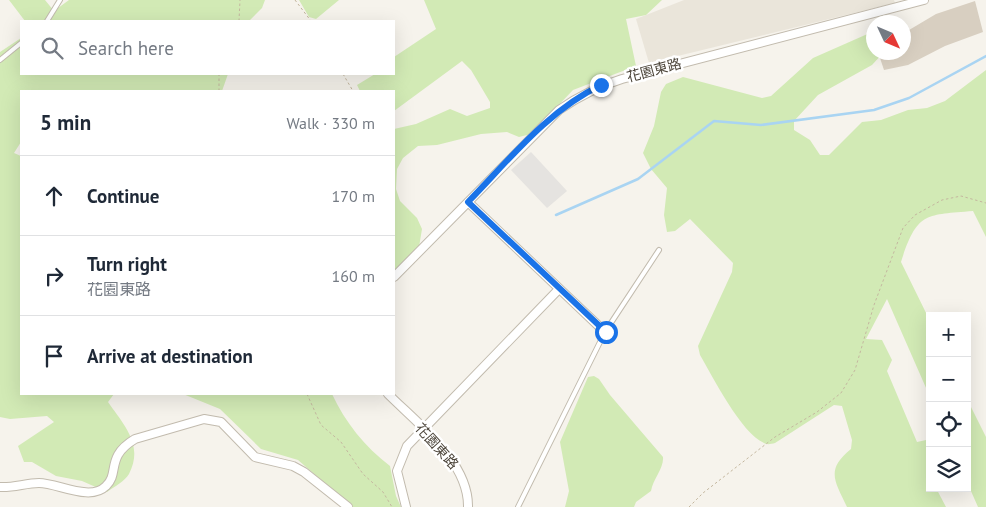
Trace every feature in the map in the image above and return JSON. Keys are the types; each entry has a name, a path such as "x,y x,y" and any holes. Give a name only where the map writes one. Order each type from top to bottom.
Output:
{"street":[{"name":"花園東路","path":"395,276 559,110 601,85 908,2 924,0"},
{"path":"468,202 606,332"},
{"path":"406,507 397,471 407,446 559,289"},
{"name":"花園東路","path":"389,395 445,451 463,475 468,507"},
{"path":"0,487 40,483 86,492 99,490 107,486 116,455 126,444 135,439 204,420 212,420 221,422 255,457 293,466 348,507"}],"lane":[{"path":"48,20 60,0"},
{"path":"0,60 20,44"},
{"path":"518,507 606,332 659,250"}],"path":[{"path":"238,20 240,0"},
{"path":"295,0 310,20"},
{"path":"219,75 219,90"},
{"path":"344,75 352,90"},
{"path":"689,507 703,493 775,437 817,412 841,393 855,370 874,305 903,228 915,215 942,200 961,196 986,203"},
{"path":"307,395 321,425 341,442 363,474 383,492 392,507"}],"shaded area":[{"path":"684,0 894,0 895,3 649,63 636,19"},
{"path":"531,152 567,191 547,208 511,170"}],"green space":[{"path":"9,0 45,0 54,11 69,0 265,0 262,8 250,20 24,20"},
{"path":"299,0 339,0 316,19 309,17"},
{"path":"424,0 662,0 646,15 626,19 636,66 573,90 531,134 519,137 507,132 481,134 437,145 418,146 403,158 397,169 396,189 400,201 417,218 422,229 418,253 395,269 395,129 416,124 450,109 467,116 490,108 490,102 471,70 462,61 395,110 395,90 360,90 357,85 373,75 395,75 395,56 436,29"},
{"path":"866,35 866,60 877,60 872,65 818,95 794,121 794,130 810,140 820,155 829,155 862,122 881,120 908,110 927,108 945,101 986,70 986,237 973,211 933,216 925,219 918,225 912,234 901,262 926,313 926,388 887,299 866,339 882,340 892,360 887,371 917,442 926,440 926,492 938,492 946,507 847,507 836,483 835,476 838,463 851,449 852,440 842,406 834,405 775,443 764,443 755,437 737,417 700,355 698,346 732,272 733,263 690,219 675,231 667,232 664,215 667,188 651,169 643,153 654,126 661,92 666,84 683,77 762,98 771,96 813,58"},
{"path":"20,39 20,75 228,75 222,90 20,90 20,144 14,153 20,156 20,395 113,395 108,402 126,427 133,445 134,454 133,464 127,477 107,492 82,481 56,476 32,462 24,462 18,446 54,422 47,416 10,419 0,417 0,52"},
{"path":"594,376 599,379 610,395 663,457 662,465 651,491 636,502 634,507 565,507 569,491 560,442 588,377"},
{"path":"185,395 333,395 356,433 372,451 390,466 396,496 401,507 352,507 298,460 261,449 220,409"},
{"path":"971,407 986,437 986,507 978,507 971,491"}],"building":[{"path":"975,1 983,32 945,46 908,65 884,70 881,60 911,60 911,29 936,14"}],"waterway":[{"path":"556,215 638,179 714,121 761,125 874,110 909,98 986,56"}],"route":[{"path":"601,85 559,110 468,202 606,332"}]}
